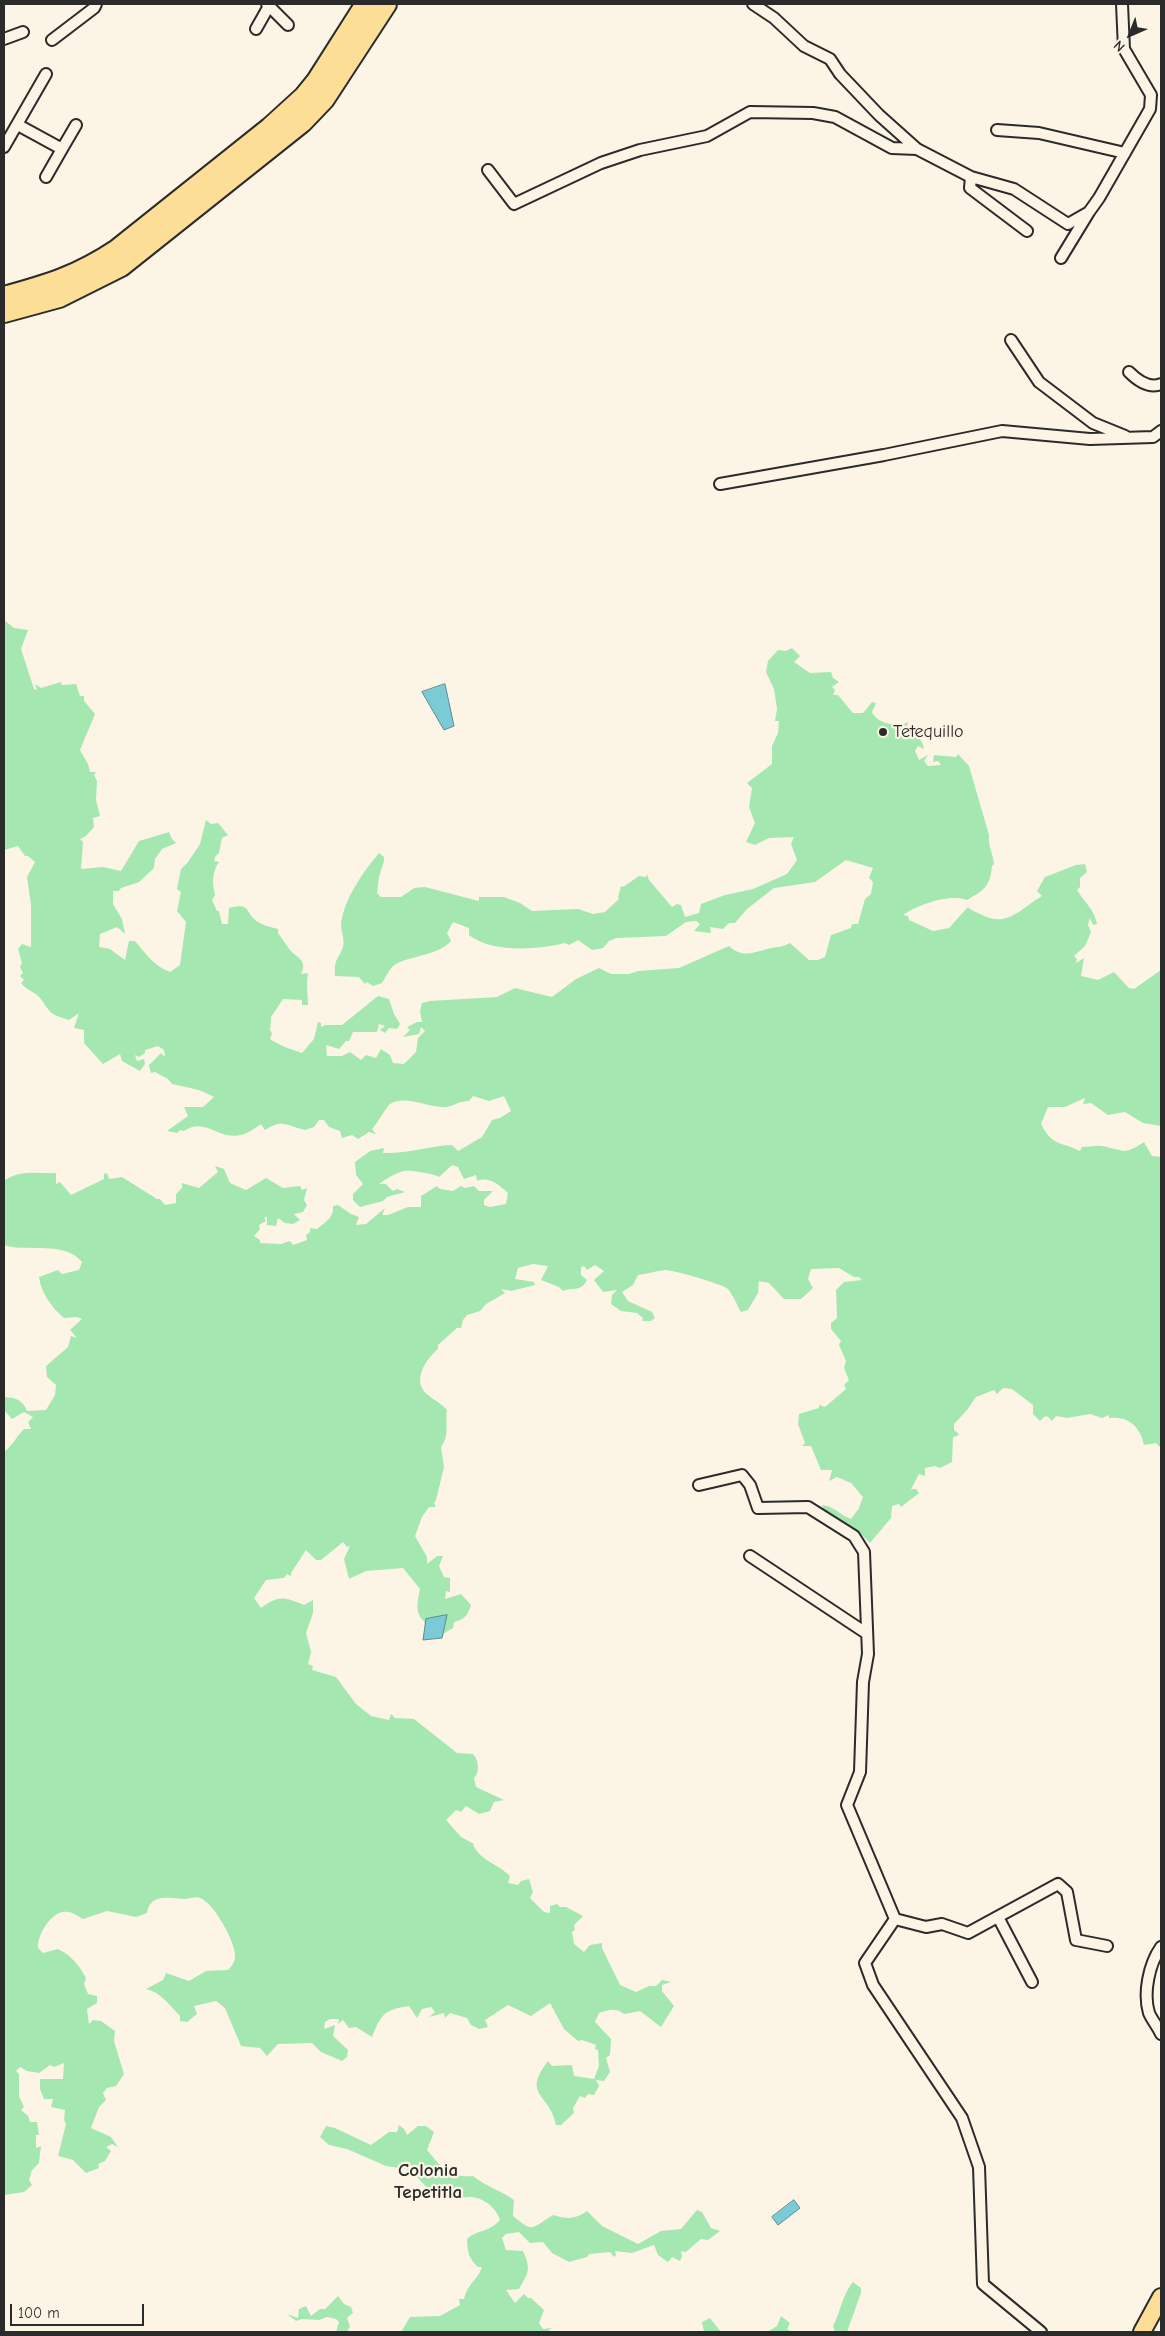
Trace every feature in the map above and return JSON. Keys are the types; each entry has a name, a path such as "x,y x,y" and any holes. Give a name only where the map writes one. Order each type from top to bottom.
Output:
{"highway":[{"path":"4,297 57,282 93,266 117,250 270,128 304,97 317,81 366,4"},
{"path":"4,312 59,297 121,266 302,122 324,98 386,4"}],"main road":[{"path":"1142,2332 1161,2297"}],"street":[{"path":"52,40 94,8 96,4"},
{"path":"753,4 774,18 804,46 830,58 840,74 879,115 918,149 971,177 1014,188 1068,224 1089,212"},
{"path":"1062,258 1150,109 1151,95 1124,49 1122,4"},
{"path":"256,29 268,5 288,25"},
{"path":"4,39 23,32"},
{"path":"4,147 46,74"},
{"path":"488,170 514,204 601,164 640,150 707,136 750,112 814,113 835,117 892,148 918,149"},
{"path":"18,125 62,149"},
{"path":"46,177 76,125"},
{"path":"997,130 1039,133 1125,153"},
{"path":"971,177 970,188 1027,231"},
{"path":"1011,340 1039,382 1093,423 1128,438"},
{"path":"1130,372 1139,382 1157,386 1161,384"},
{"path":"720,484 884,455 1002,431 1090,439 1153,437 1161,431"},
{"path":"699,1485 742,1475 750,1485 758,1508 808,1506 854,1536 864,1552 868,1654 863,1682 860,1772 847,1805 895,1919"},
{"path":"750,1556 866,1633"},
{"path":"895,1919 926,1927 942,1924 968,1933 1058,1884 1067,1892 1076,1940 1107,1946"},
{"path":"998,1917 1032,1982"},
{"path":"895,1919 865,1963 873,1985 962,2118 978,2167 984,2284 1041,2332"},
{"path":"1161,1947 1154,1958 1147,1988 1149,2012 1161,2034"}],"green space":[{"path":"4,620 14,628 28,630 21,649 34,689 37,690 35,684 41,688 61,682 62,685 76,684 80,696 84,696 84,701 95,714 80,750 90,772 96,772 94,775 97,781 96,800 100,816 93,818 94,827 86,836 80,839 83,842 81,869 103,867 121,871 139,841 169,832 176,843 162,849 155,859 154,868 139,882 121,888 119,891 113,891 113,904 122,919 125,934 117,927 100,934 99,947 110,949 125,960 129,941 135,941 151,959 164,969 170,972 180,965 186,922 177,911 181,892 177,889 181,869 200,844 206,820 211,824 218,823 228,835 222,838 219,853 214,861 219,862 214,874 215,895 212,900 217,911 219,911 222,924 228,924 229,908 245,907 258,922 278,929 278,933 290,950 301,960 303,969 301,974 308,973 308,1005 302,1005 302,1000 283,999 271,1017 270,1030 272,1033 270,1039 302,1053 314,1039 318,1022 321,1023 321,1027 326,1025 342,1025 378,996 389,999 400,1024 397,1029 389,1028 385,1033 380,1030 385,1026 379,1024 377,1032 353,1032 349,1041 346,1041 339,1049 326,1045 327,1056 342,1056 350,1052 361,1060 366,1055 376,1058 381,1049 390,1055 393,1063 404,1064 416,1052 418,1038 425,1031 421,1027 419,1034 403,1037 410,1030 407,1027 417,1022 422,1022 420,1011 422,1003 430,1001 497,997 515,988 552,997 576,979 599,968 611,974 629,974 638,971 679,968 729,946 739,952 754,953 790,943 809,960 818,960 825,957 831,935 851,928 852,924 858,924 865,899 871,894 873,882 869,878 873,868 846,860 815,882 774,888 747,909 735,923 729,923 723,929 710,927 711,933 694,931 700,924 696,921 686,922 666,936 616,938 609,941 603,948 592,950 578,940 569,945 565,943 541,947 515,948 490,945 479,941 469,935 469,928 453,922 447,933 451,941 446,946 396,964 382,983 373,986 367,982 365,984 359,977 335,976 336,963 343,944 341,924 346,905 361,877 379,853 384,857 377,893 381,897 401,897 414,888 425,887 479,901 479,897 504,897 520,903 532,911 578,909 593,914 605,912 619,899 621,886 623,887 639,876 646,877 647,874 649,880 672,907 677,904 681,905 685,917 699,913 701,904 725,895 753,889 787,874 797,860 791,844 794,837 769,838 755,845 746,842 755,823 749,807 752,788 747,783 772,764 772,746 778,733 779,721 775,721 777,709 774,689 766,672 768,661 778,650 786,651 792,648 800,656 794,662 810,673 831,672 833,678 839,682 832,687 835,690 833,695 838,695 853,713 863,713 872,702 876,703 872,712 874,716 883,722 899,725 908,722 907,727 922,742 924,749 918,746 915,751 919,760 928,755 924,761 928,766 941,765 938,761 933,762 934,755 956,757 958,754 969,766 989,835 994,864 990,879 982,890 967,900 952,898 934,901 917,907 903,915 908,916 909,920 933,931 949,928 968,907 991,918 1006,918 1042,896 1037,891 1045,877 1076,865 1085,864 1087,872 1080,878 1080,887 1077,890 1091,910 1097,924 1093,925 1090,918 1088,925 1091,932 1085,946 1074,956 1077,959 1076,963 1084,958 1081,976 1098,980 1114,972 1129,988 1134,989 1161,970 1161,1126 1143,1123 1125,1112 1108,1115 1091,1103 1083,1104 1085,1098 1065,1107 1048,1107 1041,1124 1053,1140 1080,1151 1082,1147 1102,1146 1124,1151 1144,1142 1152,1156 1161,1157 1161,1448 1156,1443 1144,1445 1140,1432 1132,1424 1122,1419 1109,1418 1109,1415 1102,1418 1090,1414 1067,1418 1056,1416 1052,1421 1047,1416 1040,1421 1033,1414 1033,1405 1012,1389 1003,1388 997,1394 994,1390 976,1397 954,1424 954,1430 959,1434 953,1437 952,1462 940,1468 935,1466 925,1468 925,1476 919,1474 911,1489 916,1489 919,1493 901,1507 899,1504 892,1506 891,1518 870,1543 859,1532 844,1534 820,1513 823,1505 831,1507 851,1519 859,1508 863,1497 851,1483 837,1477 829,1481 832,1470 821,1470 811,1446 802,1446 805,1443 798,1424 799,1414 819,1408 819,1405 825,1407 846,1389 844,1385 849,1380 844,1368 846,1361 839,1345 841,1341 831,1329 831,1323 837,1318 836,1290 844,1282 862,1280 859,1277 854,1277 839,1268 811,1269 808,1279 813,1288 801,1299 784,1299 769,1283 759,1281 758,1293 748,1310 741,1312 725,1287 669,1270 662,1270 638,1275 633,1285 622,1292 628,1301 652,1312 655,1318 651,1321 642,1321 643,1318 637,1313 621,1311 611,1304 612,1295 617,1290 603,1292 594,1280 604,1271 595,1265 587,1270 584,1266 581,1267 581,1275 587,1280 585,1284 563,1291 559,1287 541,1280 548,1266 533,1264 518,1268 515,1279 534,1282 535,1285 511,1291 501,1289 505,1293 486,1304 480,1311 467,1315 463,1320 461,1328 457,1328 438,1345 438,1349 425,1365 420,1378 423,1390 447,1410 447,1429 444,1443 441,1447 444,1467 434,1503 436,1507 429,1507 422,1517 415,1536 427,1557 427,1564 437,1556 443,1556 439,1566 444,1577 450,1578 450,1592 446,1591 445,1599 461,1594 471,1605 466,1616 454,1622 453,1628 443,1634 427,1634 424,1621 418,1610 420,1589 403,1568 366,1571 349,1579 344,1559 350,1546 347,1547 343,1542 321,1560 316,1560 306,1550 291,1576 287,1574 284,1578 266,1580 254,1598 261,1608 277,1599 291,1600 304,1605 313,1600 313,1613 306,1633 311,1652 308,1664 313,1666 312,1670 336,1677 356,1704 371,1716 389,1720 391,1714 395,1718 414,1719 457,1753 473,1754 478,1766 474,1778 476,1787 504,1800 494,1802 490,1811 479,1814 466,1806 461,1812 456,1810 446,1820 461,1837 474,1844 480,1855 510,1876 508,1883 518,1885 521,1881 529,1879 533,1892 530,1898 544,1912 550,1913 550,1906 557,1904 583,1916 574,1925 575,1930 572,1932 574,1944 584,1952 590,1945 602,1943 602,1948 620,1985 636,1992 649,1986 656,1986 662,1980 671,1982 662,1985 662,1991 674,2006 661,2027 640,2011 624,2014 618,2010 612,2010 599,2013 595,2022 611,2039 610,2055 606,2058 610,2072 604,2081 596,2080 599,2086 594,2095 588,2094 585,2098 580,2096 573,2108 574,2113 561,2125 556,2125 553,2114 537,2088 540,2072 548,2061 552,2066 572,2065 574,2076 594,2079 599,2066 598,2050 595,2049 596,2045 582,2040 578,2041 564,2029 550,2003 531,2016 508,2005 485,2020 488,2027 479,2029 471,2025 467,2018 450,2013 445,2018 444,2013 429,2017 435,2012 431,2007 422,2009 417,2018 409,2006 401,2007 385,2014 378,2023 372,2037 356,2027 349,2028 343,2020 338,2024 339,2019 330,2019 325,2022 324,2029 335,2025 333,2036 348,2050 347,2057 342,2061 321,2052 312,2043 278,2044 267,2056 260,2048 241,2046 225,2008 216,2001 194,2006 197,2014 187,2022 180,2021 180,2016 165,2000 157,1993 146,1989 163,1980 166,1973 189,1981 206,1971 228,1970 235,1958 228,1933 212,1907 206,1901 197,1897 185,1899 161,1898 152,1902 147,1913 136,1917 107,1911 83,1919 72,1913 62,1912 51,1919 43,1930 38,1948 43,1953 58,1949 71,1957 86,1978 84,1984 88,1994 97,1996 97,2003 87,2009 89,2024 93,2020 101,2021 115,2031 114,2041 124,2074 116,2086 107,2088 103,2093 106,2100 99,2107 91,2128 111,2137 118,2147 112,2144 106,2147 111,2151 105,2161 98,2164 99,2168 86,2173 73,2160 58,2156 66,2124 64,2120 65,2110 51,2107 53,2099 44,2099 40,2089 40,2079 63,2079 64,2063 54,2067 50,2065 39,2073 27,2071 20,2067 16,2071 19,2074 19,2096 24,2107 21,2110 28,2116 30,2122 37,2122 39,2135 36,2135 36,2148 41,2146 39,2163 32,2170 29,2180 32,2185 24,2192 4,2195 4,1452 24,1429 31,1429 28,1422 33,1417 24,1412 12,1419 4,1410 5,1397 19,1400 27,1411 46,1410 55,1395 56,1385 47,1377 46,1366 68,1347 71,1336 77,1338 70,1330 82,1319 77,1317 64,1318 51,1305 39,1277 58,1270 62,1274 79,1270 82,1262 66,1251 4,1245 4,1181 23,1173 56,1173 56,1184 60,1182 71,1195 104,1179 104,1174 107,1173 109,1179 122,1177 157,1199 160,1199 165,1205 176,1203 176,1194 182,1188 182,1183 199,1188 218,1172 215,1166 224,1169 230,1183 246,1190 266,1178 283,1188 300,1186 302,1190 307,1188 304,1200 307,1205 303,1212 294,1214 300,1220 293,1224 285,1223 278,1218 276,1226 267,1225 267,1217 264,1217 266,1221 259,1225 260,1229 254,1236 260,1240 260,1243 281,1244 290,1241 293,1245 307,1240 306,1235 310,1232 310,1228 317,1229 330,1217 333,1206 338,1205 359,1217 356,1225 366,1224 385,1208 382,1215 388,1215 408,1207 421,1207 421,1196 437,1186 440,1189 453,1191 461,1186 465,1188 474,1186 479,1191 493,1191 484,1200 484,1205 490,1207 506,1204 508,1193 497,1184 490,1180 477,1181 476,1175 464,1179 458,1167 452,1165 439,1177 407,1171 394,1174 379,1184 386,1184 393,1191 397,1189 405,1192 387,1197 383,1201 360,1207 353,1200 353,1194 363,1184 356,1175 355,1162 370,1151 384,1148 383,1153 392,1153 452,1145 458,1151 482,1137 492,1120 500,1118 511,1111 504,1096 489,1101 473,1096 469,1101 447,1107 411,1101 397,1101 388,1106 372,1129 376,1134 369,1132 358,1139 352,1135 342,1138 340,1131 329,1127 324,1120 319,1120 314,1127 305,1130 289,1125 276,1124 265,1130 261,1124 248,1132 236,1136 202,1127 194,1127 184,1131 180,1130 177,1133 167,1131 188,1116 184,1107 203,1107 214,1097 199,1090 172,1084 168,1079 155,1072 151,1073 149,1065 161,1053 165,1057 164,1050 158,1046 145,1050 145,1053 139,1057 135,1055 137,1061 144,1059 145,1064 140,1071 122,1061 120,1054 103,1064 84,1043 84,1030 74,1028 79,1013 69,1020 53,1014 37,995 21,983 24,980 20,976 23,973 20,967 22,963 18,949 22,944 31,947 31,905 27,877 35,862 28,856 25,856 18,846 4,850"},
{"path":"399,2125 407,2135 418,2126 426,2126 434,2132 427,2150 442,2167 458,2175 473,2176 514,2200 513,2216 529,2227 536,2226 553,2215 570,2218 587,2211 602,2226 638,2244 661,2231 681,2229 697,2210 702,2212 711,2228 720,2231 708,2240 701,2239 686,2252 681,2251 680,2261 672,2257 668,2262 658,2255 654,2245 632,2253 615,2251 616,2255 614,2257 610,2252 589,2254 587,2257 569,2262 552,2253 543,2242 530,2243 519,2232 506,2234 502,2238 506,2250 523,2251 528,2270 519,2289 506,2290 515,2303 524,2294 531,2298 544,2310 539,2323 543,2329 552,2328 547,2332 401,2332 410,2317 440,2316 460,2305 459,2299 464,2299 468,2288 482,2267 478,2267 470,2257 467,2239 491,2227 500,2220 498,2214 489,2204 478,2198 465,2197 459,2199 457,2196 430,2191 417,2177 406,2169 386,2166 347,2149 329,2145 320,2137 326,2126 335,2128 371,2145 389,2132 397,2132"},
{"path":"853,2282 861,2288 861,2293 847,2332 835,2332 833,2326 846,2292"},
{"path":"338,2296 344,2304 351,2307 353,2313 347,2318 350,2326 347,2332 336,2332 339,2322 336,2319 327,2317 319,2320 302,2319 296,2321 287,2314 298,2318 299,2309 306,2306 311,2316 320,2309 325,2309"},
{"path":"781,2316 790,2323 787,2329 791,2332 767,2332 777,2326"},
{"path":"710,2318 721,2332 704,2332 702,2322"}],"water":[{"path":"445,684 454,726 444,730 422,692"},
{"path":"447,1615 442,1638 423,1640 426,1619"},
{"path":"794,2200 800,2208 778,2225 772,2217"}],"place":[{"name":"Tetequillo","path":"883,732"}],"district":[{"name":"Colonia Tepetitla","path":"428,2182"}]}
